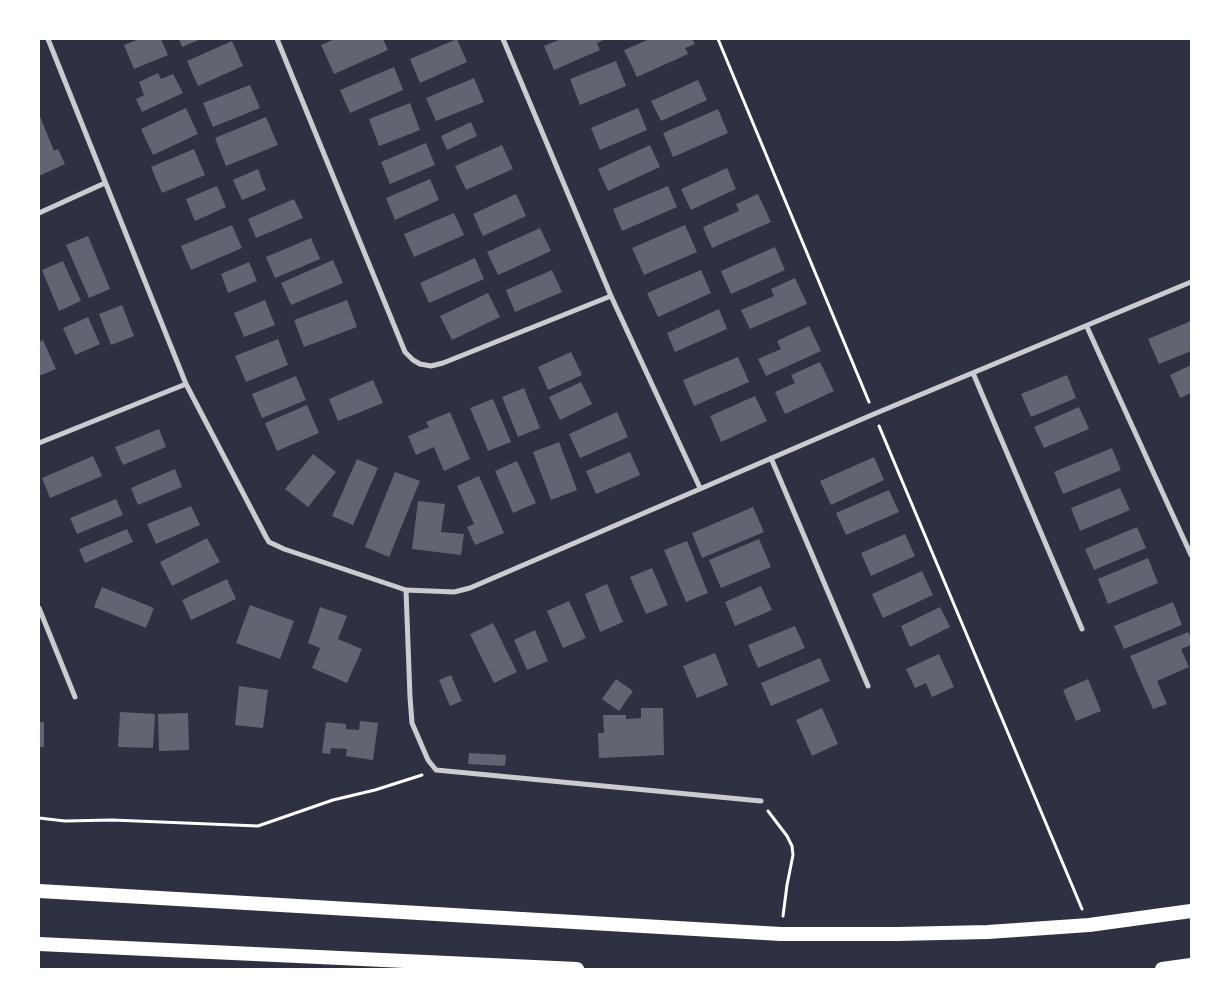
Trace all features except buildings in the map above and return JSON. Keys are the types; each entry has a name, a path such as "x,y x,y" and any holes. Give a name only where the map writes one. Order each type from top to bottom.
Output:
{"highway":[{"path":"39,892 781,934 988,932 1089,925 1191,911"},
{"path":"39,944 577,969"},
{"path":"1162,969 1191,965"}],"street":[{"path":"48,39 186,384 269,542 284,549 406,590 462,591 700,488 1191,282"},
{"path":"277,39 405,352 413,360 420,364 431,366 443,363 611,296"},
{"path":"503,39 611,296 700,488"},
{"path":"39,212 105,183"},
{"path":"1087,327 1191,555"},
{"path":"973,374 1082,629"},
{"path":"39,444 186,384"},
{"path":"771,458 868,686"},
{"path":"406,590 412,723 428,760 436,770 760,801"},
{"path":"39,608 75,697"}],"path":[{"path":"39,818 65,821 112,820 258,826 333,800 375,790 436,770"},
{"path":"1031,787 1089,925"},
{"path":"760,801 777,822 792,846 793,856 787,885 781,934"}]}
